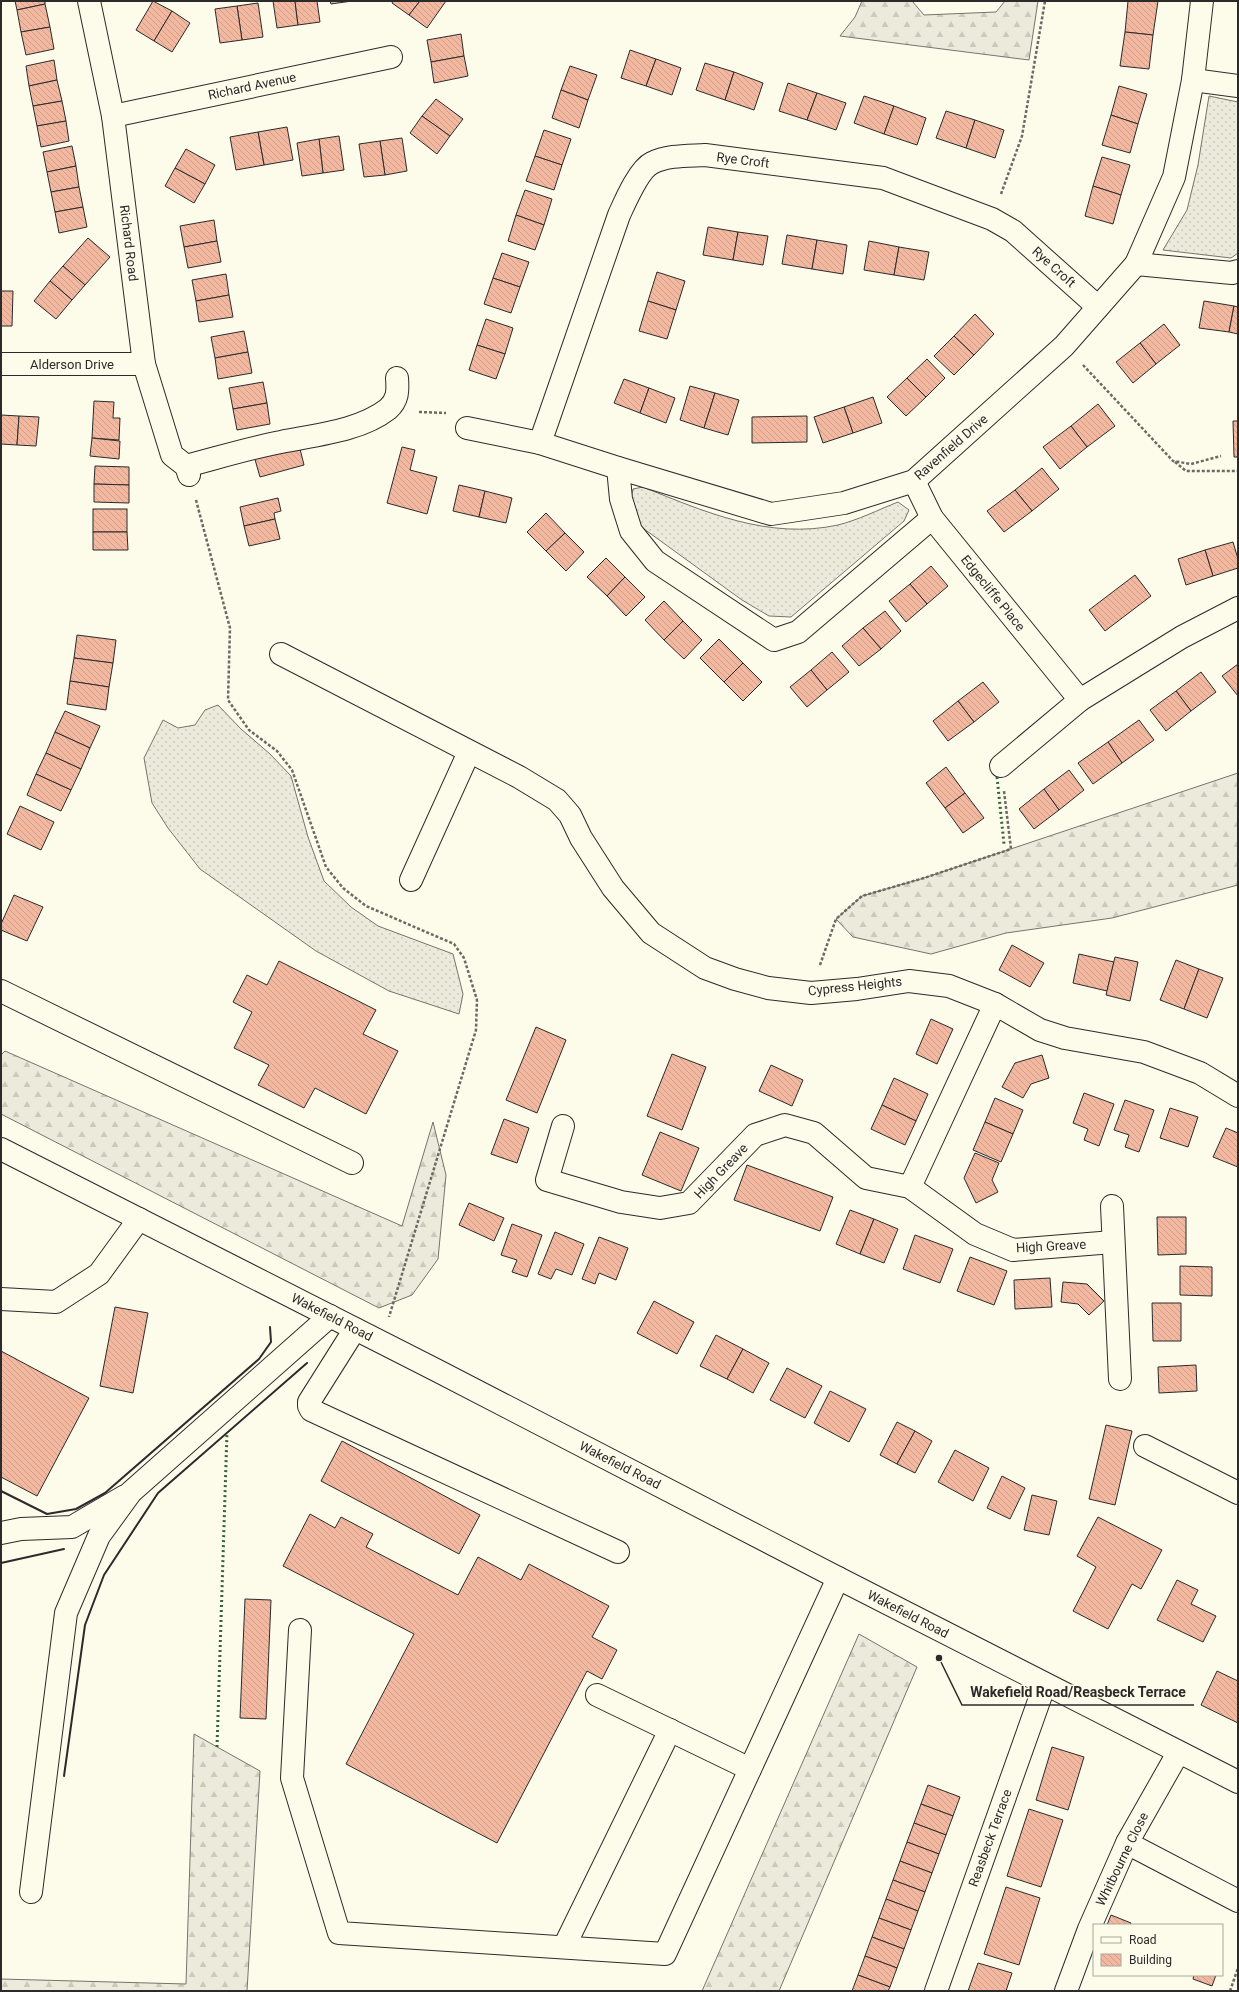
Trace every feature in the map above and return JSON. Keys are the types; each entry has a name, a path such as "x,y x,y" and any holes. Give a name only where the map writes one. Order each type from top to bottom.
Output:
{"street":[{"name":"Richard Road","path":"89,1 113,116 144,364 172,455 188,470"},
{"name":"Ravenfield Drive","path":"467,428 540,442 618,468 771,514 844,503 914,481 1064,346 1136,264 1174,177 1193,80 1202,1"},
{"name":"Richard Avenue","path":"113,116 390,57"},
{"path":"1193,80 1238,86"},
{"name":"Rye Croft","path":"540,442 619,215 632,186 651,163 680,156 705,155 883,178 992,219 1013,231 1098,307"},
{"path":"1136,264 1232,273 1238,271"},
{"name":"Alderson Drive","path":"1,364 144,364"},
{"path":"188,470 279,442 338,431 375,418 389,408 398,394 397,378"},
{"path":"618,468 621,499 631,531 655,561 774,640 798,632 932,518"},
{"name":"Edgecliffe Place","path":"914,481 932,518 1080,700"},
{"path":"1001,766 1080,700 1182,637 1238,608"},
{"name":"Cypress Heights","path":"281,654 375,701 469,752 540,788 557,800 570,815 581,838 613,888 651,932 705,968 735,979 768,988 810,993 909,981 949,986 995,1004 1040,1030 1065,1038 1144,1052 1200,1073 1238,1096"},
{"path":"411,880 469,752"},
{"path":"1,991 352,1163"},
{"path":"910,1187 995,1004"},
{"name":"High Greave","path":"563,1126 547,1180 620,1202 660,1208 690,1203 755,1135 786,1126 814,1133 866,1178 910,1187 974,1234 1013,1250 1113,1242"},
{"name":"Wakefield Road","path":"1,1149 382,1342 1178,1753 1238,1782"},
{"path":"1112,1206 1120,1379"},
{"path":"1,1298 56,1302 99,1274 139,1219"},
{"path":"1,1519 11,1531 72,1527 131,1492 330,1316"},
{"path":"355,1329 309,1402 311,1410 618,1552"},
{"path":"1145,1446 1238,1493"},
{"path":"31,1892 66,1613 99,1536 131,1492"},
{"path":"300,1630 292,1778 339,1933 664,1954 838,1578"},
{"name":"Reasbeck Terrace","path":"936,1991 1045,1684"},
{"path":"597,1695 750,1769"},
{"path":"564,1947 670,1730"},
{"name":"Whitbourne Close","path":"1066,1991 1089,1929 1127,1843 1178,1753"},
{"path":"1127,1843 1238,1901"}],"path":[{"path":"992,219 1022,136 1045,1"},
{"path":"1064,346 1172,460 1186,471 1238,471"},
{"path":"389,408 417,412 442,412 470,418 467,428"},
{"path":"1172,460 1191,464 1221,456"},
{"path":"188,470 230,628 228,700 249,730 277,751 292,770 326,867 343,888 366,906 454,944 464,958 476,1000 476,1030 382,1342"},
{"path":"810,993 836,919 862,896 924,878 1011,849 1001,766"},
{"path":"1230,1991 1238,1968"}],"green space":[{"path":"862,1 912,1 924,15 996,12 1005,1 1038,1 1029,60 840,36 855,17"},
{"path":"1209,96 1238,102 1238,253 1231,258 1163,250 1187,210 1198,165"},
{"path":"643,487 690,506 738,521 787,529 812,529 838,525 860,518 898,502 909,510 904,521 791,617 769,616 742,600 640,526 631,498 633,489"},
{"path":"218,705 291,776 308,837 324,881 351,907 378,926 453,954 463,994 459,1014 389,991 316,951 200,869 168,828 152,803 144,758 163,720 178,728 195,725 205,710"},
{"path":"1238,773 1238,885 1112,918 1006,933 931,954 853,937 836,919 862,896 924,878"},
{"path":"5,1051 402,1226 433,1122 446,1175 438,1259 412,1295 379,1308 1,1114 1,1055"},
{"path":"859,1634 917,1667 779,1991 702,1991"},
{"path":"194,1734 260,1771 247,1991 1,1991 1,1979 186,1984"}],"building":[{"path":"15,1 45,1 45,4 17,10"},
{"path":"153,1 172,11 154,41 136,30"},
{"path":"273,1 295,1 298,25 277,28"},
{"path":"295,1 317,1 320,22 298,25"},
{"path":"330,1 352,1 331,4"},
{"path":"393,1 420,1 409,15 392,3"},
{"path":"420,1 446,1 427,28 409,15"},
{"path":"1128,1 1158,1 1153,35 1125,32"},
{"path":"258,3 263,37 242,40 237,6"},
{"path":"45,4 50,27 21,32 17,10"},
{"path":"237,6 242,40 220,43 215,9"},
{"path":"172,11 190,23 172,52 154,41"},
{"path":"50,27 54,49 26,55 21,32"},
{"path":"1125,32 1153,35 1149,69 1120,66"},
{"path":"461,34 464,56 431,62 427,40"},
{"path":"630,50 656,59 646,86 621,78"},
{"path":"464,56 468,76 434,83 431,62"},
{"path":"656,59 681,68 672,95 646,86"},
{"path":"54,60 57,80 29,86 26,66"},
{"path":"705,63 734,72 725,100 696,90"},
{"path":"570,66 597,75 588,100 561,90"},
{"path":"734,72 763,83 754,110 725,100"},
{"path":"57,80 62,101 33,106 29,86"},
{"path":"788,83 817,93 807,120 779,111"},
{"path":"1119,86 1147,94 1138,124 1111,115"},
{"path":"561,90 588,100 579,128 552,118"},
{"path":"817,93 846,103 836,130 807,120"},
{"path":"864,96 894,106 884,134 854,123"},
{"path":"436,99 463,119 450,136 422,116"},
{"path":"62,101 66,121 37,126 33,106"},
{"path":"894,106 926,118 917,145 884,134"},
{"path":"946,111 975,120 966,148 936,138"},
{"path":"1111,115 1138,124 1130,153 1102,145"},
{"path":"422,116 450,136 437,154 410,133"},
{"path":"975,120 1004,130 995,158 966,148"},
{"path":"66,121 69,141 41,147 37,126"},
{"path":"287,127 293,160 264,165 258,132"},
{"path":"544,130 571,139 562,165 535,156"},
{"path":"258,132 264,165 236,170 230,137"},
{"path":"339,136 344,170 323,173 319,139"},
{"path":"402,138 407,171 385,175 380,141"},
{"path":"319,139 323,173 302,176 297,143"},
{"path":"380,141 385,175 364,177 359,144"},
{"path":"72,146 76,166 47,172 43,152"},
{"path":"186,149 215,165 205,184 175,168"},
{"path":"535,156 562,165 554,190 526,181"},
{"path":"1102,157 1130,165 1121,195 1093,186"},
{"path":"76,166 79,187 51,192 47,172"},
{"path":"175,168 205,184 194,203 165,186"},
{"path":"1093,186 1121,195 1113,224 1085,216"},
{"path":"79,187 83,207 55,212 51,192"},
{"path":"525,190 552,199 544,225 516,215"},
{"path":"83,207 87,227 59,233 55,212"},
{"path":"516,215 544,225 535,250 508,241"},
{"path":"214,220 217,241 184,247 180,226"},
{"path":"708,227 738,232 733,260 703,255"},
{"path":"738,232 768,236 763,265 733,260"},
{"path":"787,235 817,240 812,269 782,264"},
{"path":"88,238 110,257 85,285 63,266"},
{"path":"817,240 847,245 843,274 812,269"},
{"path":"217,241 221,262 188,268 184,247"},
{"path":"869,241 899,247 894,275 864,270"},
{"path":"899,247 929,252 924,280 894,275"},
{"path":"502,253 529,262 520,287 493,278"},
{"path":"63,266 85,285 72,300 50,281"},
{"path":"657,272 685,281 676,310 648,301"},
{"path":"226,274 229,295 196,301 192,280"},
{"path":"493,278 520,287 511,313 484,304"},
{"path":"50,281 72,300 56,319 34,301"},
{"path":"1,291 13,291 12,326 1,326"},
{"path":"229,295 233,317 199,322 196,301"},
{"path":"648,301 676,310 667,339 639,331"},
{"path":"1204,301 1234,306 1229,332 1199,328"},
{"path":"1234,306 1238,307 1238,334 1229,332"},
{"path":"975,314 994,334 974,355 954,336"},
{"path":"486,319 513,328 505,354 477,345"},
{"path":"1164,324 1180,345 1156,364 1140,343"},
{"path":"244,331 248,352 215,358 211,337"},
{"path":"954,336 974,355 954,375 934,356"},
{"path":"1140,343 1156,364 1133,383 1116,362"},
{"path":"477,345 505,354 496,379 469,370"},
{"path":"248,352 252,373 218,379 215,358"},
{"path":"927,359 945,378 926,397 907,378"},
{"path":"907,378 926,397 906,416 887,397"},
{"path":"624,379 649,388 640,413 614,403"},
{"path":"263,382 267,403 233,409 229,388"},
{"path":"690,386 715,393 704,428 680,420"},
{"path":"649,388 675,398 666,423 640,413"},
{"path":"715,393 739,400 728,435 704,428"},
{"path":"873,397 882,423 853,433 844,407"},
{"path":"94,401 114,402 113,418 120,418 119,440 92,438"},
{"path":"267,403 270,424 237,430 233,409"},
{"path":"1098,404 1115,426 1087,447 1071,426"},
{"path":"844,407 853,433 823,443 814,417"},
{"path":"1,415 19,416 17,445 1,444"},
{"path":"19,416 39,417 36,446 17,445"},
{"path":"807,416 807,442 752,443 752,417"},
{"path":"1233,421 1238,421 1238,457 1234,457"},
{"path":"1071,426 1087,447 1060,469 1043,447"},
{"path":"92,438 120,441 119,459 90,456"},
{"path":"299,445 304,465 260,477 254,456"},
{"path":"402,447 415,450 410,470 437,477 427,514 387,503"},
{"path":"95,466 129,467 129,485 94,484"},
{"path":"1042,468 1059,489 1032,511 1015,490"},
{"path":"94,484 129,485 129,503 94,502"},
{"path":"459,485 485,491 479,517 453,511"},
{"path":"1015,490 1032,511 1004,532 987,511"},
{"path":"485,491 512,498 506,523 479,517"},
{"path":"278,498 281,511 274,513 275,519 244,526 240,507"},
{"path":"93,509 127,509 127,532 93,532"},
{"path":"546,513 565,533 546,551 527,532"},
{"path":"275,519 280,539 249,546 244,526"},
{"path":"93,532 127,532 128,550 93,550"},
{"path":"565,533 584,552 566,571 546,551"},
{"path":"1233,542 1238,559 1238,568 1213,576 1205,550"},
{"path":"1205,550 1213,576 1186,585 1178,559"},
{"path":"606,558 625,577 607,596 587,577"},
{"path":"931,566 948,586 927,604 910,584"},
{"path":"1135,575 1151,596 1105,631 1089,610"},
{"path":"625,577 645,597 626,616 607,596"},
{"path":"910,584 927,604 906,622 889,601"},
{"path":"664,601 683,621 664,640 645,620"},
{"path":"885,611 901,631 881,649 863,628"},
{"path":"683,621 702,640 684,659 664,640"},
{"path":"863,628 881,649 859,666 842,646"},
{"path":"77,635 116,640 113,663 74,658"},
{"path":"719,639 743,663 724,682 700,658"},
{"path":"832,652 849,672 827,690 811,670"},
{"path":"74,658 113,663 109,687 70,681"},
{"path":"743,663 762,682 743,701 724,682"},
{"path":"1238,664 1238,696 1222,676"},
{"path":"811,670 827,690 807,707 790,687"},
{"path":"1201,672 1216,692 1191,711 1176,691"},
{"path":"70,681 109,687 106,710 67,704"},
{"path":"983,682 999,702 974,722 958,701"},
{"path":"1176,691 1191,711 1166,731 1150,710"},
{"path":"958,701 974,722 948,741 933,721"},
{"path":"65,711 100,726 90,748 55,732"},
{"path":"1139,720 1154,740 1122,763 1108,742"},
{"path":"55,732 90,748 81,769 46,753"},
{"path":"1108,742 1122,763 1093,784 1078,763"},
{"path":"46,753 81,769 71,790 36,774"},
{"path":"946,767 965,793 945,808 926,783"},
{"path":"1069,770 1084,790 1059,810 1044,789"},
{"path":"36,774 71,790 61,811 27,795"},
{"path":"1044,789 1059,810 1034,829 1019,809"},
{"path":"965,793 984,818 963,833 945,808"},
{"path":"20,806 54,822 41,850 7,834"},
{"path":"14,895 43,907 27,941 1,930 1,924"},
{"path":"1012,945 1044,963 1030,987 999,970"},
{"path":"1079,954 1114,962 1107,991 1073,983"},
{"path":"1115,957 1138,962 1130,1001 1106,995"},
{"path":"1176,960 1199,969 1184,1009 1160,1000"},
{"path":"279,961 376,1010 363,1034 398,1051 366,1114 315,1088 304,1108 258,1085 269,1065 234,1048 252,1012 233,1002 247,975 267,985"},
{"path":"1199,969 1223,978 1207,1018 1184,1009"},
{"path":"931,1019 953,1029 937,1064 916,1054"},
{"path":"536,1027 566,1040 537,1113 506,1100"},
{"path":"672,1054 706,1067 682,1130 647,1116"},
{"path":"1042,1055 1049,1078 1031,1084 1023,1098 1002,1087 1015,1063"},
{"path":"771,1065 803,1080 792,1106 759,1091"},
{"path":"894,1078 928,1094 916,1121 882,1105"},
{"path":"1084,1093 1114,1104 1099,1146 1084,1140 1088,1129 1073,1123"},
{"path":"995,1098 1023,1110 1013,1134 985,1122"},
{"path":"1125,1100 1154,1110 1139,1152 1125,1147 1129,1135 1114,1130"},
{"path":"882,1105 916,1121 905,1145 871,1129"},
{"path":"1170,1108 1198,1117 1188,1147 1160,1138"},
{"path":"504,1119 529,1128 517,1163 491,1154"},
{"path":"985,1122 1013,1134 1001,1162 973,1150"},
{"path":"1226,1128 1238,1133 1238,1167 1213,1157"},
{"path":"660,1132 699,1148 681,1191 642,1175"},
{"path":"975,1153 999,1163 992,1180 998,1192 976,1203 964,1178"},
{"path":"747,1165 833,1197 820,1231 734,1200"},
{"path":"469,1203 504,1218 494,1241 459,1225"},
{"path":"850,1210 874,1219 860,1254 836,1244"},
{"path":"1157,1217 1186,1217 1186,1254 1158,1255"},
{"path":"874,1219 898,1229 884,1263 860,1254"},
{"path":"512,1224 542,1235 527,1277 512,1272 517,1260 501,1255"},
{"path":"555,1232 584,1244 572,1275 556,1269 551,1279 538,1274"},
{"path":"915,1235 953,1249 940,1283 903,1269"},
{"path":"599,1237 628,1248 616,1280 599,1273 595,1284 582,1279"},
{"path":"970,1257 1007,1271 994,1305 957,1291"},
{"path":"1180,1266 1212,1267 1212,1296 1180,1295"},
{"path":"1050,1278 1052,1307 1015,1309 1014,1280"},
{"path":"1063,1282 1087,1284 1104,1301 1089,1315 1078,1304 1061,1302"},
{"path":"654,1301 694,1322 677,1354 637,1333"},
{"path":"1152,1303 1181,1303 1181,1341 1153,1341"},
{"path":"115,1307 148,1313 133,1393 100,1386"},
{"path":"716,1335 743,1349 727,1379 700,1366"},
{"path":"743,1349 769,1363 753,1393 727,1379"},
{"path":"1,1351 89,1398 37,1496 1,1477"},
{"path":"1196,1365 1197,1391 1159,1393 1158,1367"},
{"path":"787,1368 822,1386 805,1418 770,1400"},
{"path":"830,1391 866,1409 849,1442 814,1423"},
{"path":"897,1422 915,1431 897,1464 880,1455"},
{"path":"1106,1425 1132,1431 1115,1505 1089,1499"},
{"path":"915,1431 932,1441 915,1473 897,1464"},
{"path":"342,1441 480,1515 459,1554 321,1481"},
{"path":"955,1450 989,1468 973,1501 938,1482"},
{"path":"1002,1476 1025,1488 1010,1519 987,1508"},
{"path":"1032,1495 1057,1501 1049,1535 1024,1530"},
{"path":"310,1514 335,1528 341,1517 373,1534 366,1547 458,1595 478,1557 521,1580 529,1564 609,1606 592,1637 617,1650 602,1679 587,1671 497,1843 346,1764 414,1634 283,1566"},
{"path":"1098,1517 1162,1550 1141,1589 1132,1584 1108,1629 1073,1611 1096,1567 1077,1556"},
{"path":"1177,1580 1198,1590 1191,1604 1216,1616 1203,1642 1157,1620"},
{"path":"245,1599 271,1600 266,1719 240,1718"},
{"path":"1217,1671 1238,1681 1238,1723 1201,1705"},
{"path":"1052,1747 1084,1757 1068,1810 1036,1800"},
{"path":"928,1785 960,1797 953,1816 921,1804"},
{"path":"921,1804 953,1816 946,1835 914,1823"},
{"path":"1029,1809 1063,1820 1041,1887 1007,1876"},
{"path":"914,1823 946,1835 939,1854 907,1842"},
{"path":"907,1842 939,1854 932,1873 900,1861"},
{"path":"900,1861 932,1873 925,1892 893,1880"},
{"path":"893,1880 925,1892 918,1911 886,1899"},
{"path":"1006,1887 1040,1898 1019,1965 984,1954"},
{"path":"886,1899 918,1911 911,1930 879,1918"},
{"path":"1111,1915 1131,1923 1130,1924 1107,1924"},
{"path":"879,1918 911,1930 904,1949 872,1937"},
{"path":"872,1937 904,1949 897,1968 865,1956"},
{"path":"865,1956 897,1968 890,1987 858,1975"},
{"path":"978,1963 1012,1973 1006,1991 968,1991"},
{"path":"858,1975 890,1987 888,1991 852,1991"},
{"path":"1194,1976 1216,1976 1212,1986 1193,1979"}],"hedge":[{"path":"997,777 1004,844"},
{"path":"217,1747 227,1432"}],"wall":[{"path":"1,1491 47,1514 76,1509 105,1493 259,1359 271,1342 270,1327"},
{"path":"64,1776 85,1625 104,1575 158,1493 307,1363"},
{"path":"1,1563 64,1549"}],"place":[{"name":"Wakefield Road/Reasbeck Terrace","path":"939,1658"}]}
